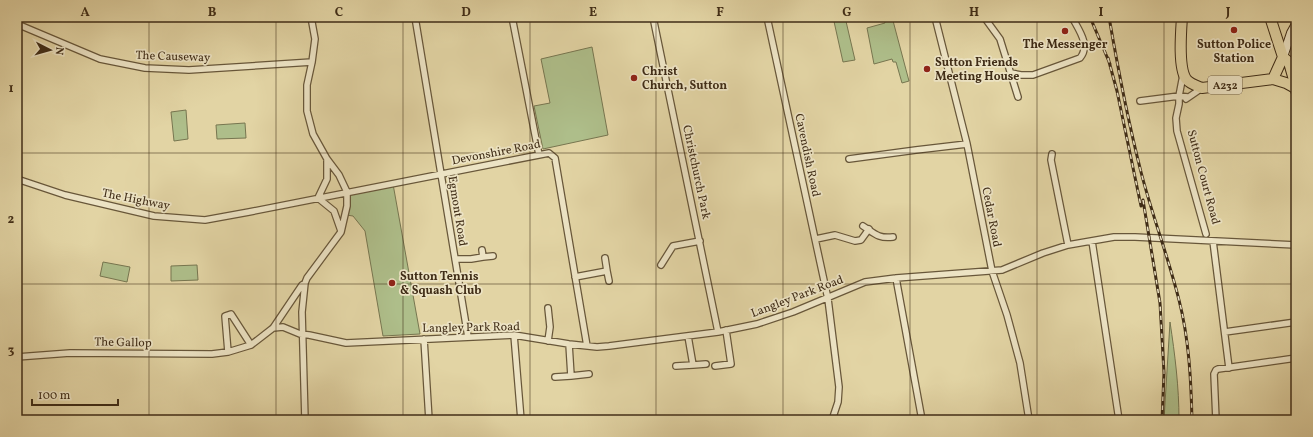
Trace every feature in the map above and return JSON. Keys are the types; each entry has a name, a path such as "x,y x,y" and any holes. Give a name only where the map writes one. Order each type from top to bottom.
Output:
{"highway":[{"name":"Sutton Court Road","path":"1182,17 1181,48 1183,73"},
{"name":"A232","path":"1270,17 1283,57 1289,62 1295,90"},
{"path":"1273,79 1283,57"},
{"name":"A232","path":"1183,73 1189,82 1202,88 1273,79 1286,83 1295,90"}],"main road":[{"path":"1283,57 1296,24"}],"street":[{"path":"311,17 315,39 308,85 307,111 312,134 326,158 339,175 347,192"},
{"name":"Egmont Road","path":"415,17 468,337"},
{"path":"512,17 539,155"},
{"name":"Christchurch Park","path":"653,17 718,332"},
{"name":"Cavendish Road","path":"767,17 828,298 839,386 838,402 831,420"},
{"name":"Cedar Road","path":"935,17 967,144 992,271 1016,346 1023,377 1029,420"},
{"path":"984,17 1000,39 1018,97"},
{"path":"1011,73 1033,75 1080,58 1084,48 1084,41 1072,17"},
{"name":"The Causeway","path":"17,24 100,59 144,68 189,70 312,62"},
{"name":"Sutton Court Road","path":"1183,73 1176,118 1177,131 1206,234"},
{"path":"1179,104 1202,88"},
{"path":"1140,101 1179,96 1188,97"},
{"path":"849,159 925,148 967,144"},
{"name":"Devonshire Road","path":"347,192 549,153 555,158 587,346"},
{"path":"1052,154 1050,160 1068,245"},
{"path":"326,158 327,179 318,198 334,211 341,232"},
{"name":"The Highway","path":"17,179 71,197 154,216 205,220 347,192"},
{"name":"The Gallop","path":"17,357 70,353 212,354 228,352 251,345 273,328 341,232 346,215 347,192"},
{"path":"863,226 878,236 884,238 892,237"},
{"path":"816,240 835,235 855,241 861,240 869,230"},
{"name":"Langley Park Road","path":"273,328 283,327 298,334 346,343 514,335 569,344 610,346 718,332 757,324 775,319 865,282 896,278 1002,270 1043,253 1068,245 1114,237 1296,245"},
{"path":"661,265 673,246 700,241"},
{"path":"1092,241 1119,420"},
{"path":"1213,241 1229,368"},
{"path":"482,250 483,257"},
{"path":"455,259 471,259 493,256"},
{"path":"605,258 609,281"},
{"path":"575,277 607,271"},
{"path":"896,278 922,420"},
{"path":"305,283 302,311 305,420"},
{"path":"548,308 550,327 548,340"},
{"path":"228,352 225,316 230,314 251,345"},
{"path":"1225,332 1296,322"},
{"path":"715,366 734,364 726,330"},
{"path":"514,335 521,420"},
{"path":"688,336 693,365"},
{"path":"424,339 429,420"},
{"path":"569,344 571,376"},
{"path":"1216,420 1214,374 1216,370 1296,358"},
{"path":"676,366 706,364"},
{"path":"555,377 589,374"}],"green space":[{"path":"833,17 845,17 855,60 843,62"},
{"path":"892,17 909,81 902,83 896,62 893,62 892,59 874,64 867,28 885,23 884,18"},
{"path":"592,47 608,135 543,149 534,106 550,103 541,59"},
{"path":"186,110 188,139 174,141 171,112"},
{"path":"245,123 246,138 217,139 216,125"},
{"name":"Sutton Tennis & Squash Club","path":"393,184 420,334 383,336 365,231 353,216 346,215 347,192"},
{"path":"103,262 130,267 127,282 100,276"},
{"path":"197,265 198,280 171,281 171,266"},
{"path":"1170,322 1174,347 1179,420 1164,420"}],"railway":[{"path":"1090,17 1110,64"},
{"path":"1109,17 1136,153 1145,188 1175,284 1185,329 1189,359 1192,420"},
{"path":"1108,58 1117,91 1141,206"},
{"path":"1143,200 1160,303 1164,373 1162,420"}],"place":[{"name":"Sutton Police Station","path":"1234,30"},
{"name":"The Messenger","path":"1065,31"},
{"name":"Sutton Friends Meeting House","path":"927,69"},
{"name":"Christ Church, Sutton","path":"634,78"},
{"name":"Sutton Tennis & Squash Club","path":"392,283"}]}
